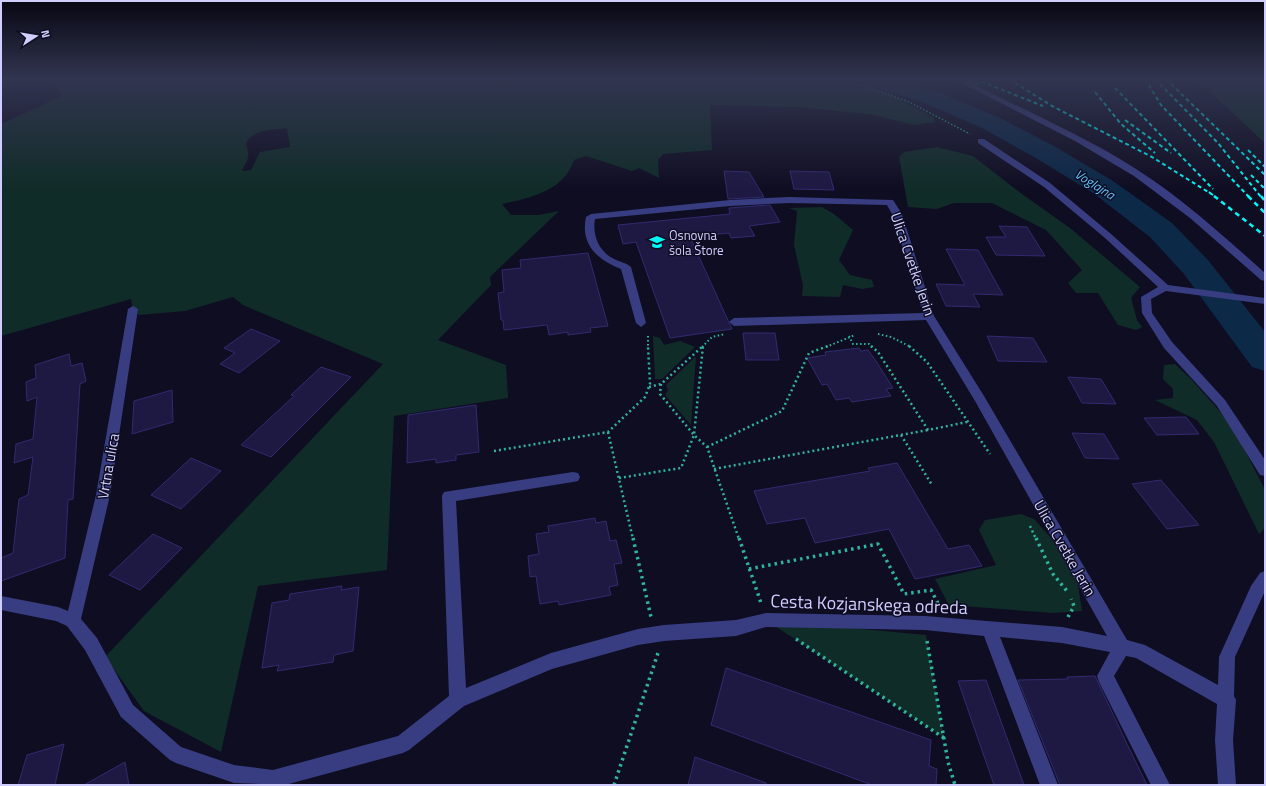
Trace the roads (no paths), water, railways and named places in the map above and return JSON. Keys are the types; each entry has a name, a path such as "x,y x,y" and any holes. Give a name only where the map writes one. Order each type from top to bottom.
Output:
{"street":[{"path":"1031,116 1118,162 1168,196 1205,224 1265,278"},
{"path":"981,141 1047,185 1108,236 1165,288"},
{"name":"Ulica Cvetke Jerin","path":"641,323 626,267 606,260 596,252 589,226 592,217 789,200 890,202 897,214 929,316 980,399 1122,647"},
{"path":"1261,300 1165,288 1146,297 1147,313 1168,345 1221,403 1265,471"},
{"name":"Vrtna ulica","path":"73,621 103,495 133,309"},
{"path":"734,322 929,316"},
{"path":"458,700 449,496 573,477"},
{"path":"1227,785 1224,740 1227,700 1227,657 1256,591 1265,578"},
{"path":"1,603 58,614 73,621 91,644 103,669 128,711 176,754 234,774 270,782"},
{"name":"Cesta Kozjanskega odreda","path":"270,782 403,744 458,700 550,661 638,636 660,633 736,628 766,620 925,623 1062,635 1139,651 1227,700"},
{"path":"989,629 1049,785"},
{"path":"1122,647 1104,676 1161,785"}],"waterway":[{"name":"Voglajna","path":"974,116 991,123 1045,152 1103,187 1161,230 1196,267 1265,358"}],"railway":[{"path":"1071,116 1152,157 1211,194"},
{"path":"1114,116 1121,124 1155,153"},
{"path":"1142,116 1213,189"},
{"path":"1171,116 1249,197"},
{"path":"1191,116 1218,143 1261,197"},
{"path":"1204,116 1265,175"},
{"path":"1125,120 1171,153"},
{"path":"1248,150 1265,167"},
{"path":"1251,175 1265,189"},
{"path":"1211,194 1215,197"},
{"path":"1214,196 1265,236"},
{"path":"1261,196 1265,201"},
{"path":"1249,197 1265,213"}],"place":[{"name":"Osnovna šola Štore","path":"657,242"}]}
